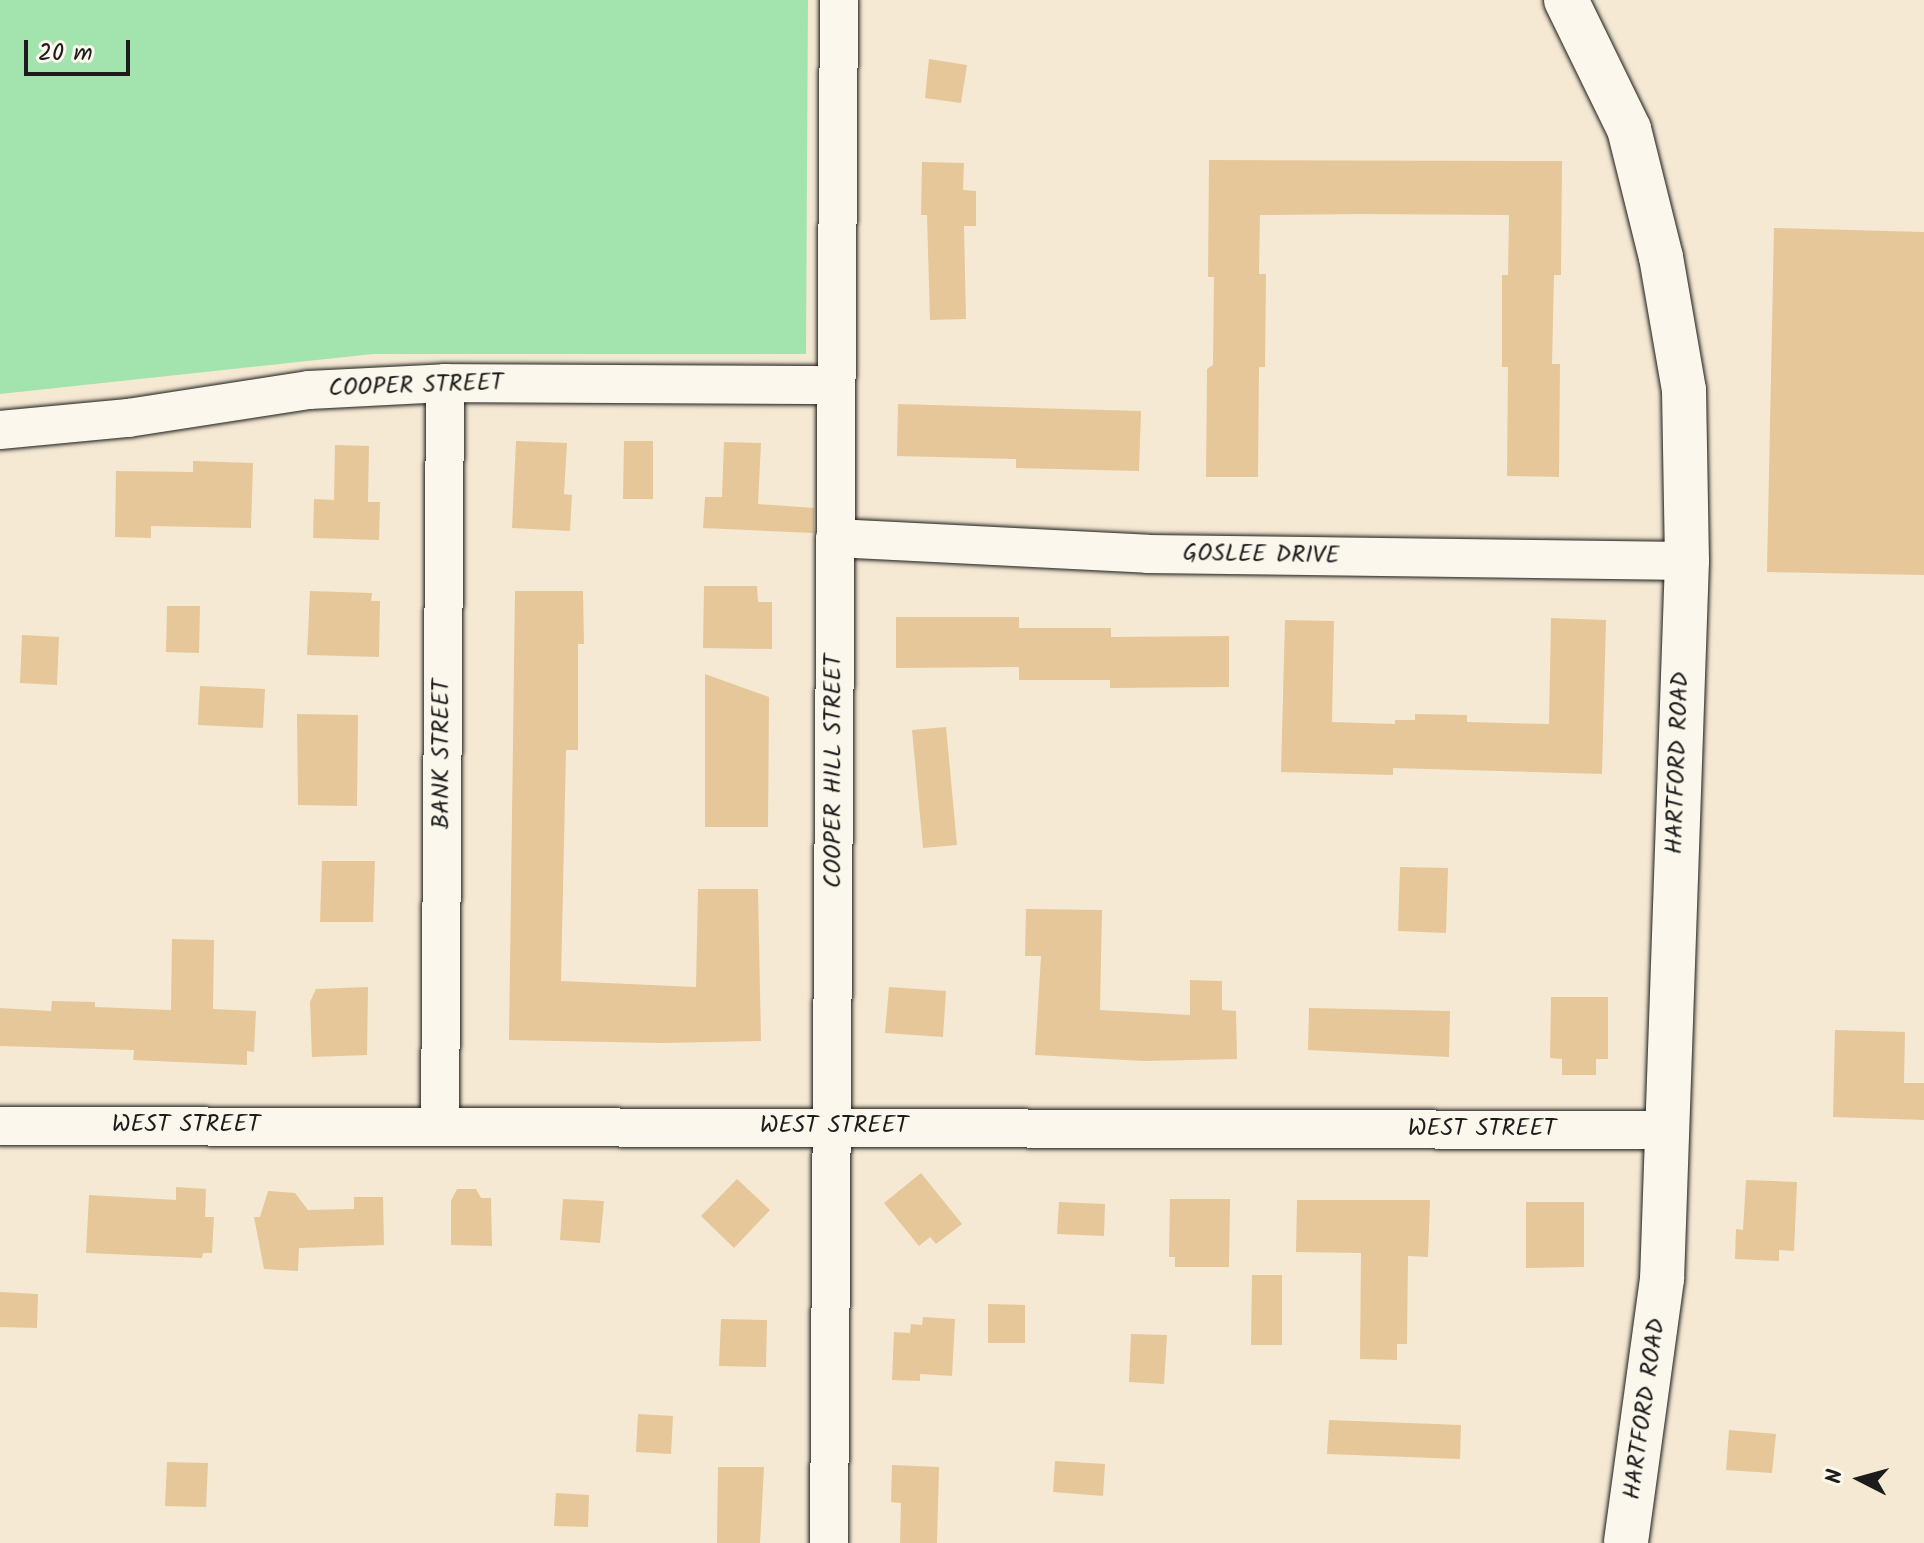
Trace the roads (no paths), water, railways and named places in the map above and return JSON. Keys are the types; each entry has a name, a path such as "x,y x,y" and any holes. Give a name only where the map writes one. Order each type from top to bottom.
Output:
{"main road":[{"name":"HARTFORD ROAD","path":"1566,0 1629,129 1661,257 1684,390 1687,561 1662,1279 1626,1543"}],"street":[{"name":"COOPER HILL STREET","path":"829,1543 839,0"},
{"name":"COOPER STREET","path":"0,430 128,418 309,390 445,383 835,385"},
{"name":"BANK STREET","path":"440,1125 445,383"},
{"name":"GOSLEE DRIVE","path":"835,538 1148,554 1687,561"},
{"name":"WEST STREET","path":"0,1126 1667,1130"}]}
